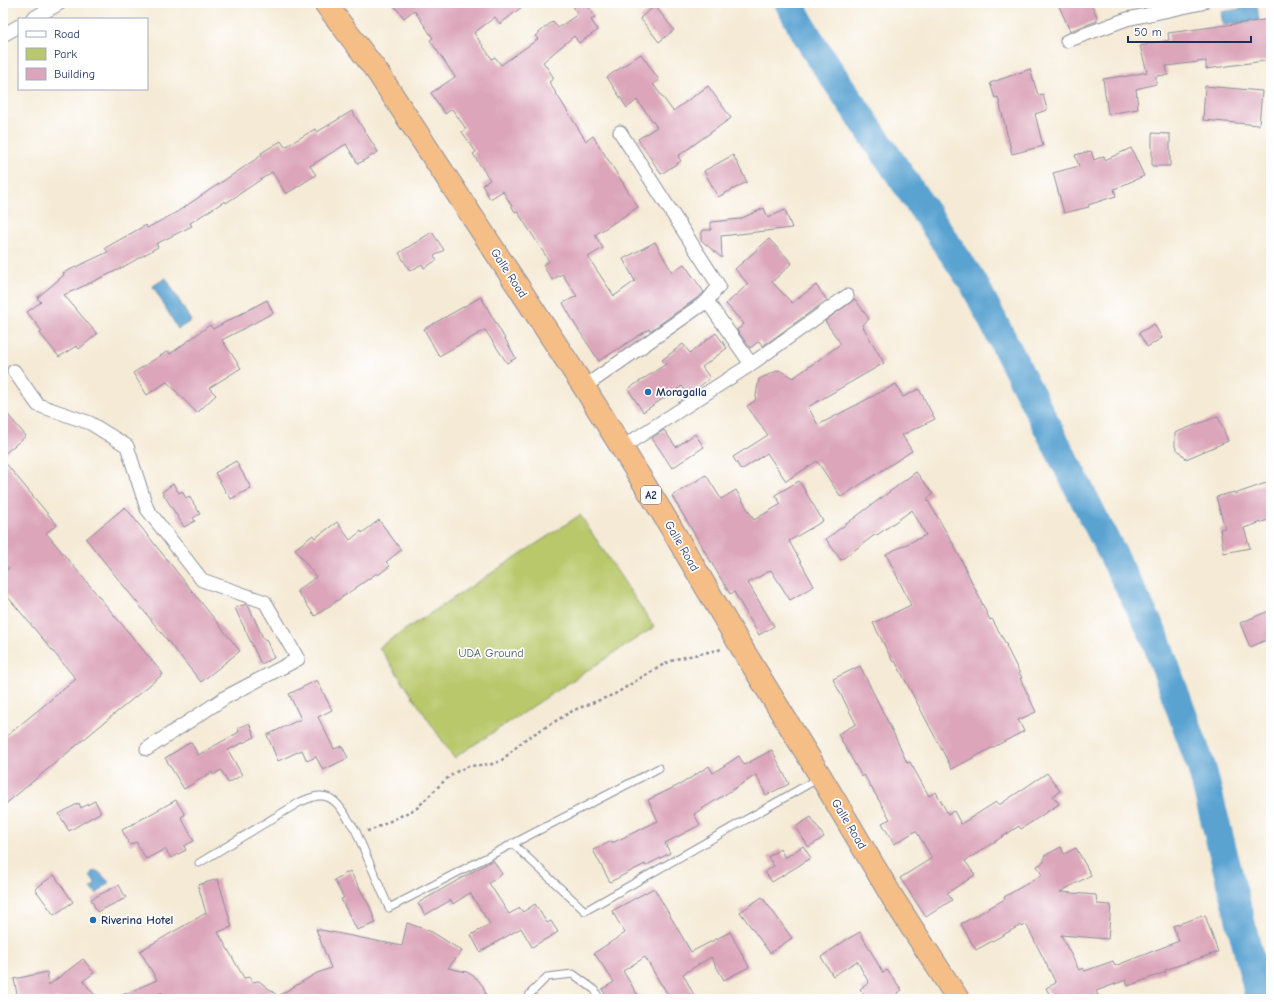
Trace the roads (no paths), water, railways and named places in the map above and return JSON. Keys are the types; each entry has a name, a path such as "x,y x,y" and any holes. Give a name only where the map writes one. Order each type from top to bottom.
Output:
{"highway":[{"name":"Galle Road","path":"325,3 378,73 584,387 663,514 894,900 958,999"}],"street":[{"path":"34,18 60,3"},
{"path":"1068,41 1127,19 1202,3"},
{"path":"3,35 18,27"},
{"path":"584,387 707,301 719,286 620,132"},
{"path":"621,448 750,364 847,296"},
{"path":"707,301 750,364"},
{"path":"14,371 38,405 90,423 127,446 147,509 202,580 265,602 298,659 226,697 148,749"}],"lane":[{"path":"199,863 300,802 318,796 330,797 339,805 354,829 389,908 659,768"},
{"path":"512,843 585,911 821,777"},
{"path":"529,999 530,994 547,977 573,974 595,990 599,999"}],"water":[{"path":"1257,6 1259,20 1223,25 1221,12"},
{"path":"166,278 191,321 178,329 153,286"},
{"path":"96,871 109,882 97,894 91,888 94,886 95,881 90,875 92,872"}],"waterway":[{"path":"789,3 814,48 974,284 1154,635 1202,769 1260,999"}],"place":[{"name":"Moragalla","path":"648,392"},
{"name":"Riverina Hotel","path":"93,920"}],"park label":[{"name":"UDA Ground","path":"491,653"}]}
